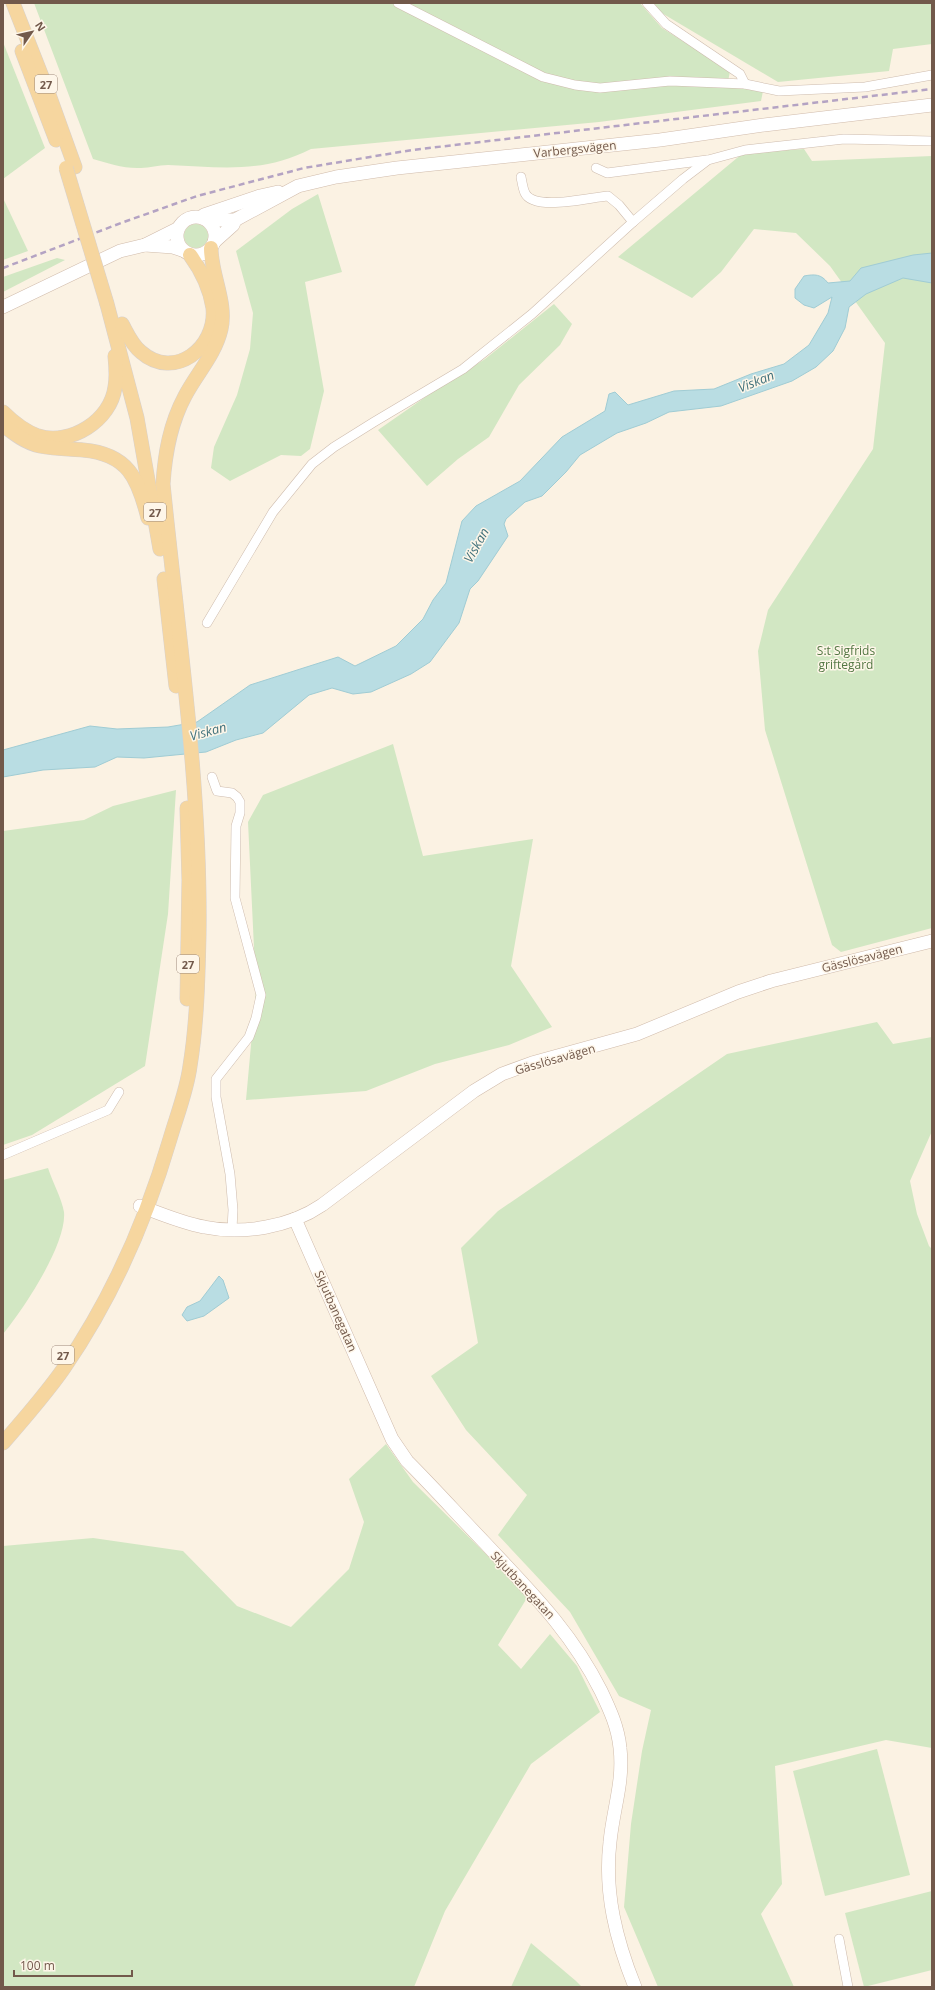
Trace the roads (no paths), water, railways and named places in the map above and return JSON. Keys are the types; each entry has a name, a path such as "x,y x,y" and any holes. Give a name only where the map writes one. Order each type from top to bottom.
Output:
{"main road":[{"name":"27","path":"13,3 48,92 110,307 136,418 166,560"},
{"name":"27","path":"3,5 70,168"},
{"path":"166,560 163,484 169,439 179,408 216,345 222,328 220,299 211,261 213,245"},
{"path":"122,324 134,344 149,358 171,363 190,357 206,343 210,332 213,308 204,277 186,252"},
{"name":"27","path":"3,1443 63,1370 88,1330 124,1265 144,1208 166,1131 180,1073 188,984 191,793 184,713 166,560 122,324 110,307"},
{"path":"3,412 16,424 27,431 40,436 50,437 62,437 77,433 100,418 112,398 115,388 116,369 110,307"},
{"path":"3,425 26,441 39,446 110,455 125,466 138,487 155,546 166,560"},
{"name":"27","path":"3,1431 61,1358 97,1305 144,1208"}],"street":[{"path":"398,3 543,76 575,85 600,88 670,81 745,84 779,91 865,87 932,75"},
{"path":"647,3 666,24 740,74 745,84"},
{"name":"Varbergsvägen","path":"231,219 286,192 309,183 397,168 645,141 932,105"},
{"path":"596,168 608,173 708,160 746,150 844,139 932,141"},
{"path":"207,623 274,512 312,464 334,447 463,369 532,314 633,222 683,179 708,160"},
{"path":"522,178 525,193 532,200 572,202 608,196 619,205 633,222"},
{"path":"202,218 260,196 286,192"},
{"path":"202,218 214,230 213,245"},
{"path":"145,245 173,247 186,252 203,254 233,225 231,219 202,218 185,220 178,229 176,238 186,252"},
{"path":"4,308 120,251 145,245 178,229"},
{"path":"212,777 217,792 232,794 237,797 240,802 236,831 235,898 261,995 256,1018 249,1037 216,1079 216,1097 230,1174 233,1210 232,1229"},
{"name":"Gässlösavägen","path":"144,1208 167,1217 205,1228 252,1229 277,1225 295,1219 322,1205 474,1091 502,1074 532,1063 637,1034 738,992 771,981 932,941"},
{"path":"3,1155 108,1110 119,1092"},
{"name":"Skjutbanegatan","path":"295,1219 392,1439 407,1461 546,1607 571,1639 614,1718 620,1748 621,1779 610,1841 608,1878 612,1916 627,1968 635,1987"},
{"path":"839,1939 848,1987"}],"water":[{"name":"Viskan","path":"932,253 932,283 903,278 866,294 849,307 845,328 833,351 816,367 792,381 721,406 669,412 646,423 617,433 580,455 566,472 542,496 525,502 506,519 504,524 508,536 478,581 470,589 459,623 430,662 411,674 371,692 353,694 332,688 309,695 263,733 236,740 206,752 144,758 117,757 95,767 43,770 3,777 3,750 90,726 117,729 168,727 197,722 250,685 338,657 355,666 396,646 423,619 433,600 446,583 462,521 476,506 520,481 562,437 605,411 609,394 615,392 628,405 674,391 714,389 751,374 784,364 809,345 828,313 832,297 814,308 804,305 795,298 795,289 804,276 818,275 828,283 850,281 861,268 913,255"},
{"path":"219,1276 223,1280 229,1298 204,1316 187,1321 182,1315 187,1307 200,1301"}],"railway":[{"path":"3,268 197,196 304,168 412,150 932,89"}],"park label":[{"name":"S:t Sigfrids griftegård","path":"846,657"}]}
